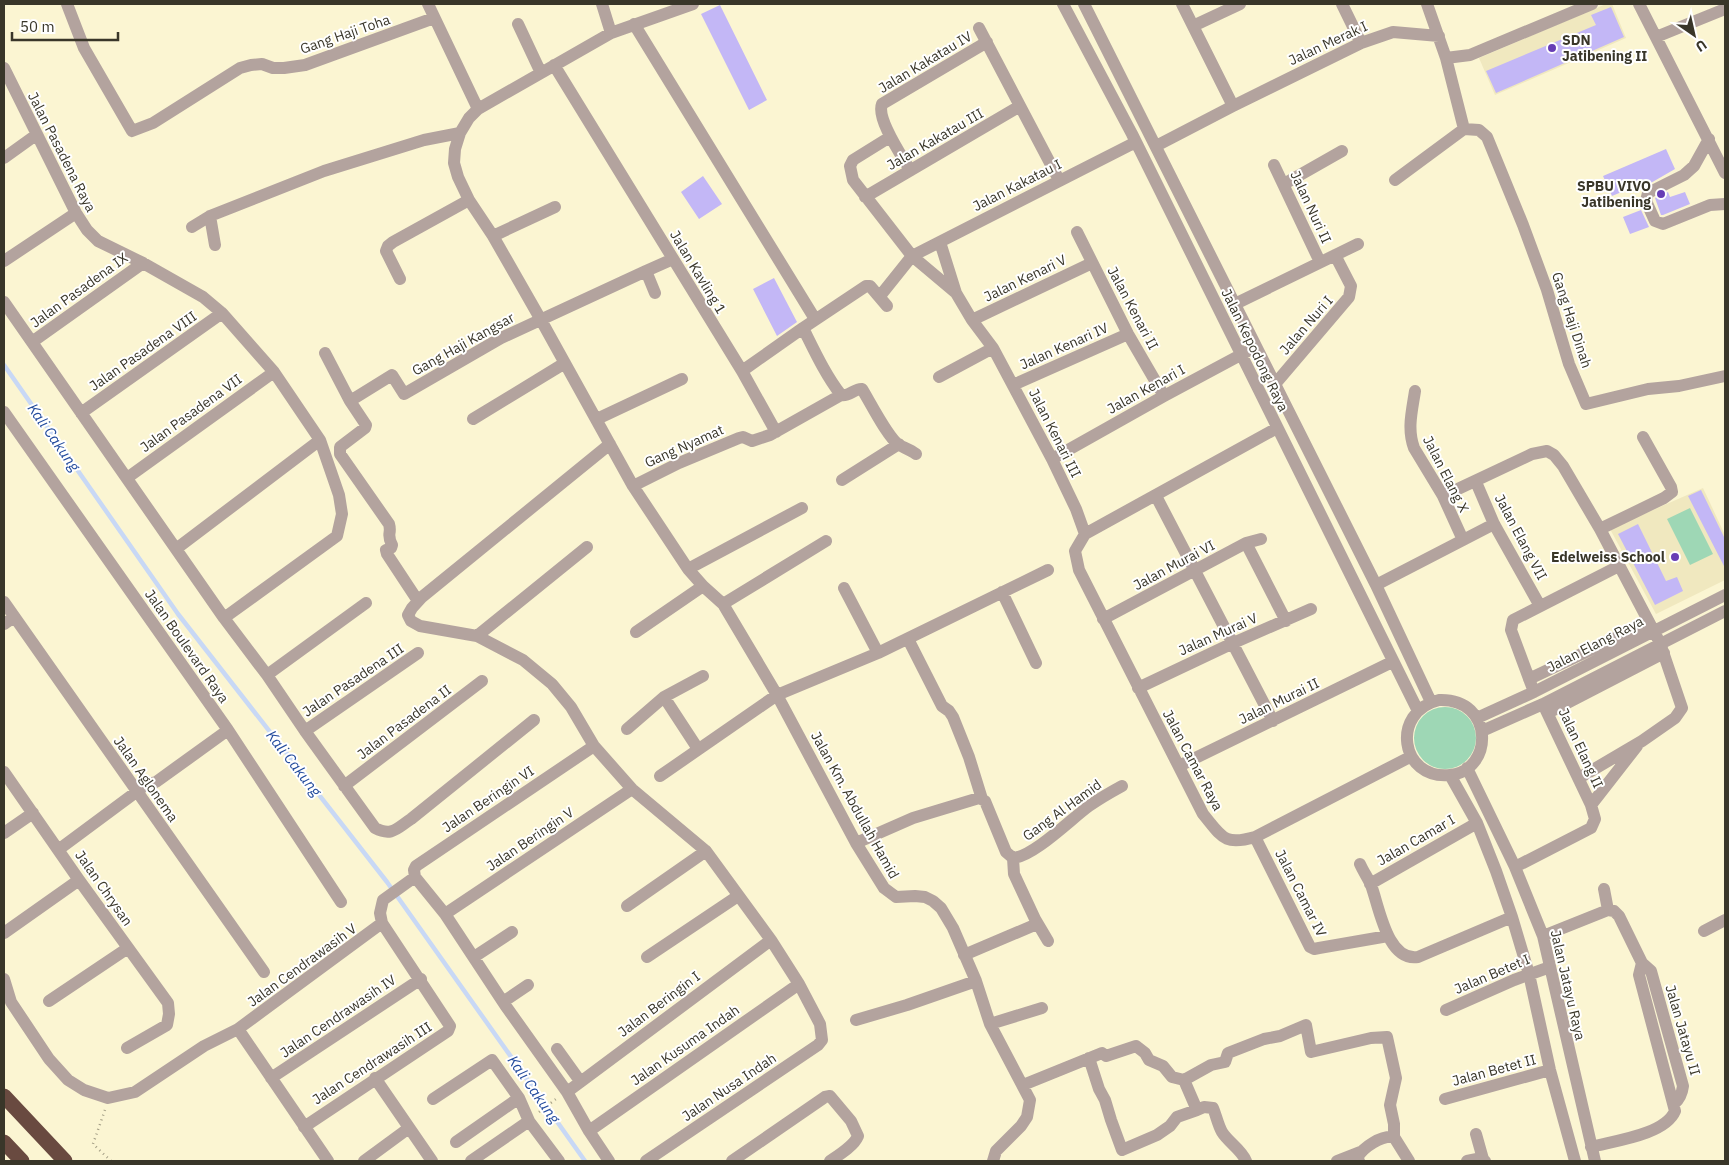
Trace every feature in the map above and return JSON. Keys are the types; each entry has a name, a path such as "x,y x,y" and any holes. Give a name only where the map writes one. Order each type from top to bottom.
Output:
{"highway":[{"path":"4,1096 66,1161"},
{"path":"4,1142 22,1161"}],"street":[{"name":"Gang Haji Toha","path":"67,4 84,48 132,131 154,123 240,68 262,64 273,68 305,65 434,18"},
{"path":"428,4 478,109"},
{"path":"602,4 611,33"},
{"path":"192,227 210,216 324,171 424,140 460,133 469,118 478,109 611,33 693,4"},
{"name":"Jalan Kepodong Raya","path":"1064,4 1134,138 1276,428 1418,711"},
{"name":"Jalan Kepodong Raya","path":"1084,4 1376,585 1431,702"},
{"path":"1182,4 1233,106"},
{"path":"1193,26 1240,4"},
{"path":"1342,4 1361,43"},
{"path":"1395,180 1464,129 1446,58 1427,4"},
{"path":"1446,58 1470,55 1592,4"},
{"path":"1639,4 1709,139 1722,158 1725,173"},
{"path":"1656,37 1725,9"},
{"path":"518,24 541,73"},
{"path":"634,24 815,319"},
{"path":"979,28 1059,180"},
{"name":"Jalan Merak I","path":"1146,164 1158,151 1233,106 1361,43 1392,32 1439,36"},
{"name":"Jalan Kakatau IV","path":"910,170 890,136 881,111 882,104 987,42"},
{"name":"Jalan Kavling 1","path":"554,65 742,371 776,432"},
{"name":"Jalan Pasadena Raya","path":"4,68 36,135 86,230 98,241 143,263 203,297 222,313 274,372 320,440 339,495 342,514 337,536 224,618"},
{"name":"Jalan Kakatau III","path":"864,197 1020,106"},
{"name":"Jalan Kakatau I","path":"912,256 1059,180 1134,138 1146,127"},
{"name":"Gang Haji Dinah","path":"1464,129 1480,130 1486,137 1537,262 1569,364 1586,404 1725,376"},
{"name":"Jalan Km. Abdullah Hamid","path":"460,133 455,149 454,163 458,177 469,200 493,236 633,486 688,569 723,604 777,695 856,843 884,888 896,897 925,897 941,908 953,928 976,981 990,1024 1030,1100 1027,1117 1021,1126 996,1151 994,1161"},
{"path":"4,158 36,135"},
{"path":"742,371 861,288 870,286 883,301 912,256 864,197 853,180 850,166 853,160 890,136"},
{"path":"1709,139 1694,166 1684,175 1648,193 1646,201 1655,221 1663,224 1710,205 1725,204"},
{"path":"1284,184 1342,151"},
{"name":"Jalan Nuri II","path":"1274,165 1320,262"},
{"path":"400,280 386,251 388,246 392,242 469,200"},
{"path":"493,236 555,207"},
{"path":"4,261 76,213"},
{"path":"210,216 215,245"},
{"name":"Jalan Kenari II","path":"1077,232 1128,334 1164,396"},
{"name":"Jalan Kenari III","path":"940,242 956,293 972,320 994,348 1052,459 1086,534"},
{"path":"1235,304 1358,244"},
{"name":"Jalan Nuri I","path":"1275,384 1350,297 1351,286 1335,255"},
{"name":"Jalan Kenari III","path":"912,256 956,293"},
{"path":"541,320 673,259"},
{"name":"Jalan Kenari V","path":"972,320 1092,262"},
{"name":"Jalan Pasadena IX","path":"32,342 143,263"},
{"path":"646,271 655,293"},
{"path":"4,302 224,618 267,675 375,828 385,833 391,832 411,819 534,720"},
{"name":"Jalan Pasadena VIII","path":"82,414 222,313"},
{"name":"Gang Haji Kangsar","path":"350,401 392,375 404,394 501,338 541,320"},
{"path":"803,328 817,359 841,395"},
{"name":"Jalan Kenari IV","path":"1013,385 1128,334"},
{"name":"Jalan Kenari I","path":"1052,459 1164,396 1257,347"},
{"path":"939,377 994,348"},
{"path":"325,353 350,401 366,425 365,428 340,447 340,454 389,524 388,537 392,545 386,552 418,601"},
{"path":"473,419 565,363"},
{"name":"Jalan Pasadena VII","path":"126,478 274,372"},
{"path":"597,419 682,379"},
{"path":"776,432 841,395 845,396 858,389 862,389 891,436 899,444 916,454"},
{"name":"Jalan Elang X","path":"1415,392 1410,426 1411,440 1443,496 1462,540"},
{"name":"Jalan Boulevard Raya","path":"4,412 225,726 341,902"},
{"path":"1086,534 1276,428"},
{"name":"Gang Nyamat","path":"633,486 679,463 739,438 743,437 752,441 776,432"},
{"path":"1600,529 1664,498 1672,492 1642,436"},
{"path":"176,549 320,440"},
{"path":"610,444 418,601 408,615 411,621 420,626 477,636 524,660 552,684 571,707 594,746 632,790 706,851 799,984"},
{"path":"842,480 899,444"},
{"path":"1443,496 1532,454 1547,451 1554,455 1563,466 1600,529 1648,628 1662,648 1682,708 1675,718 1642,741 1578,778"},
{"name":"Jalan Elang VII","path":"1476,482 1494,524 1540,606"},
{"path":"1156,496 1231,644 1273,721"},
{"path":"688,569 802,508"},
{"path":"1376,585 1494,524"},
{"name":"Jalan Camar Raya","path":"1086,534 1075,552 1079,570 1203,814 1226,839 1240,841 1256,837 1410,757"},
{"name":"Jalan Murai VI","path":"1103,620 1246,543 1261,539"},
{"path":"723,604 826,541"},
{"path":"1246,543 1286,621"},
{"path":"477,636 588,547"},
{"path":"1534,692 1511,630 1511,624 1514,620 1540,606 1619,566"},
{"path":"660,776 777,695 878,653 1048,570"},
{"path":"636,632 703,586"},
{"path":"844,588 878,653"},
{"path":"1002,592 1036,663"},
{"name":"Jalan Elang Raya","path":"1477,718 1534,692 1648,628 1725,595"},
{"name":"Jalan Aglonema","path":"4,602 9,620 142,788 264,972"},
{"path":"267,675 366,603"},
{"name":"Jalan Murai V","path":"1138,688 1311,609"},
{"name":"Jalan Elang Raya","path":"1482,730 1546,708 1662,648 1725,611"},
{"path":"1529,679 1648,628"},
{"name":"Gang Al Hamid","path":"908,639 942,706 953,717 980,788 982,799 985,801 1006,852 1013,858 1024,856 1034,850 1091,805 1122,786"},
{"name":"Jalan Pasadena III","path":"305,731 418,653"},
{"name":"Jalan Murai II","path":"1179,766 1392,662"},
{"path":"627,729 664,697 703,676"},
{"name":"Jalan Pasadena II","path":"344,786 482,681"},
{"path":"664,697 698,749"},
{"path":"1440,700 1457,701 1472,710 1482,730 1482,744 1477,758 1467,768 1450,775 1438,775 1427,771 1410,757 1407,732 1411,720 1418,711 1431,702 1440,700"},
{"name":"Jalan Elang II","path":"1546,708 1591,806"},
{"path":"58,850 142,788 156,782 225,726"},
{"path":"1515,867 1591,828 1595,818 1591,806 1642,741"},
{"name":"Jalan Beringin VI","path":"412,880 416,866 594,746"},
{"name":"Jalan Jatayu Raya","path":"1467,768 1515,867 1543,936 1595,1161"},
{"name":"Jalan Chrysan","path":"4,772 168,1004 167,1025 127,1048"},
{"path":"1450,775 1477,823 1512,918 1529,974 1550,1070 1575,1161"},
{"name":"Jalan Beringin V","path":"445,914 632,790"},
{"path":"856,843 913,818 976,799 982,799"},
{"path":"4,833 33,813"},
{"name":"Jalan Camar I","path":"1370,884 1477,823"},
{"name":"Jalan Camar IV","path":"1256,837 1310,946 1314,949 1388,936"},
{"path":"627,906 706,851"},
{"path":"1013,858 1014,874 1037,924 1048,941"},
{"path":"1360,864 1370,884 1388,936 1397,951 1404,956 1410,958 1418,957 1512,918"},
{"path":"4,933 79,880"},
{"path":"420,979 382,923 380,913 383,900 412,880 445,914 609,1161"},
{"path":"1543,936 1608,910 1604,889"},
{"path":"647,957 738,896"},
{"name":"Jalan Jatayu II","path":"1591,1147 1664,1126 1673,1116 1675,1111 1674,1104 1679,1101 1683,1086 1651,971 1642,963 1624,923 1614,911 1608,910"},
{"path":"1704,931 1725,920"},
{"name":"Jalan Cendrawasih V","path":"108,1098 135,1092 204,1046 238,1029 382,923"},
{"path":"964,955 1037,924"},
{"path":"474,957 512,932"},
{"name":"Jalan Beringin I","path":"564,1094 770,940"},
{"path":"49,1001 128,948"},
{"name":"Jalan Betet I","path":"1446,1010 1529,974 1550,967"},
{"name":"Jalan Cendrawasih III","path":"304,1126 448,1031 450,1026 448,1020 420,979"},
{"name":"Jalan Cendrawasih IV","path":"271,1078 420,979"},
{"path":"4,980 11,1002 48,1059 68,1080 84,1090 108,1098"},
{"path":"856,1020 976,981"},
{"name":"Jalan Nusa Indah","path":"646,1161 818,1045 822,1040 820,1024 799,984"},
{"name":"Jalan Kusuma Indah","path":"589,1131 799,984"},
{"path":"504,1002 528,985"},
{"path":"990,1024 1042,1008"},
{"path":"1023,1085 1102,1053 1106,1056 1136,1046 1145,1052 1149,1060 1163,1066 1172,1077 1184,1080 1211,1065 1225,1062 1228,1053 1306,1026 1311,1052 1387,1036 1396,1078 1390,1105 1394,1124 1394,1137 1409,1161"},
{"path":"238,1029 328,1161"},
{"path":"557,1048 580,1081"},
{"path":"1089,1058 1098,1089 1105,1100 1122,1150 1157,1135 1170,1126 1177,1117 1204,1107 1213,1108 1222,1132 1246,1161"},
{"path":"433,1099 490,1060 493,1061 559,1161"},
{"name":"Jalan Betet II","path":"1445,1099 1550,1070"},
{"path":"375,1078 432,1161"},
{"path":"1184,1080 1197,1110"},
{"path":"732,1161 825,1097 830,1096 851,1121 858,1136 857,1140 832,1160"},
{"path":"456,1142 520,1101"},
{"path":"471,1161 532,1118"},
{"path":"364,1161 409,1128"},
{"path":"1467,1161 1484,1160 1476,1134"},
{"path":"1337,1161 1360,1157 1388,1136 1394,1137"}],"path":[{"path":"532,1118 564,1094"},
{"path":"108,1098 102,1122 93,1144 111,1161"}],"shaded area":[{"name":"SDN Jatibening II","path":"1606,4 1612,4 1626,38 1495,95 1479,58"},
{"name":"Edelweiss School","path":"1703,488 1725,535 1725,580 1656,614 1610,529"}],"green space":[{"path":"1690,508 1713,554 1690,565 1667,519"},
{"path":"1445,707 1457,709 1467,716 1474,726 1476,738 1474,750 1467,760 1457,767 1445,769 1433,767 1423,760 1416,750 1414,738 1416,726 1423,716 1433,709"}],"building":[{"path":"720,5 767,100 749,110 701,14"},
{"name":"SDN Jatibening II","path":"1611,7 1624,37 1496,93 1486,71 1596,25 1591,15"},
{"path":"1666,149 1675,169 1649,184 1648,181 1612,196 1603,176"},
{"path":"703,176 722,204 699,219 681,192"},
{"path":"1668,192 1670,197 1685,192 1690,204 1661,215 1655,198"},
{"path":"1641,210 1649,227 1630,234 1623,217"},
{"path":"774,278 797,322 777,336 753,289"},
{"path":"1701,490 1725,539 1725,568 1688,496"},
{"path":"1638,524 1666,581 1677,577 1683,591 1655,605 1618,534"}],"waterway":[{"name":"Kali Cakung","path":"4,365 178,614 387,882 585,1161"}],"place":[{"name":"SDN Jatibening II","path":"1552,48"},
{"name":"SPBU VIVO Jatibening","path":"1661,194"},
{"name":"Edelweiss School","path":"1675,557"}]}
